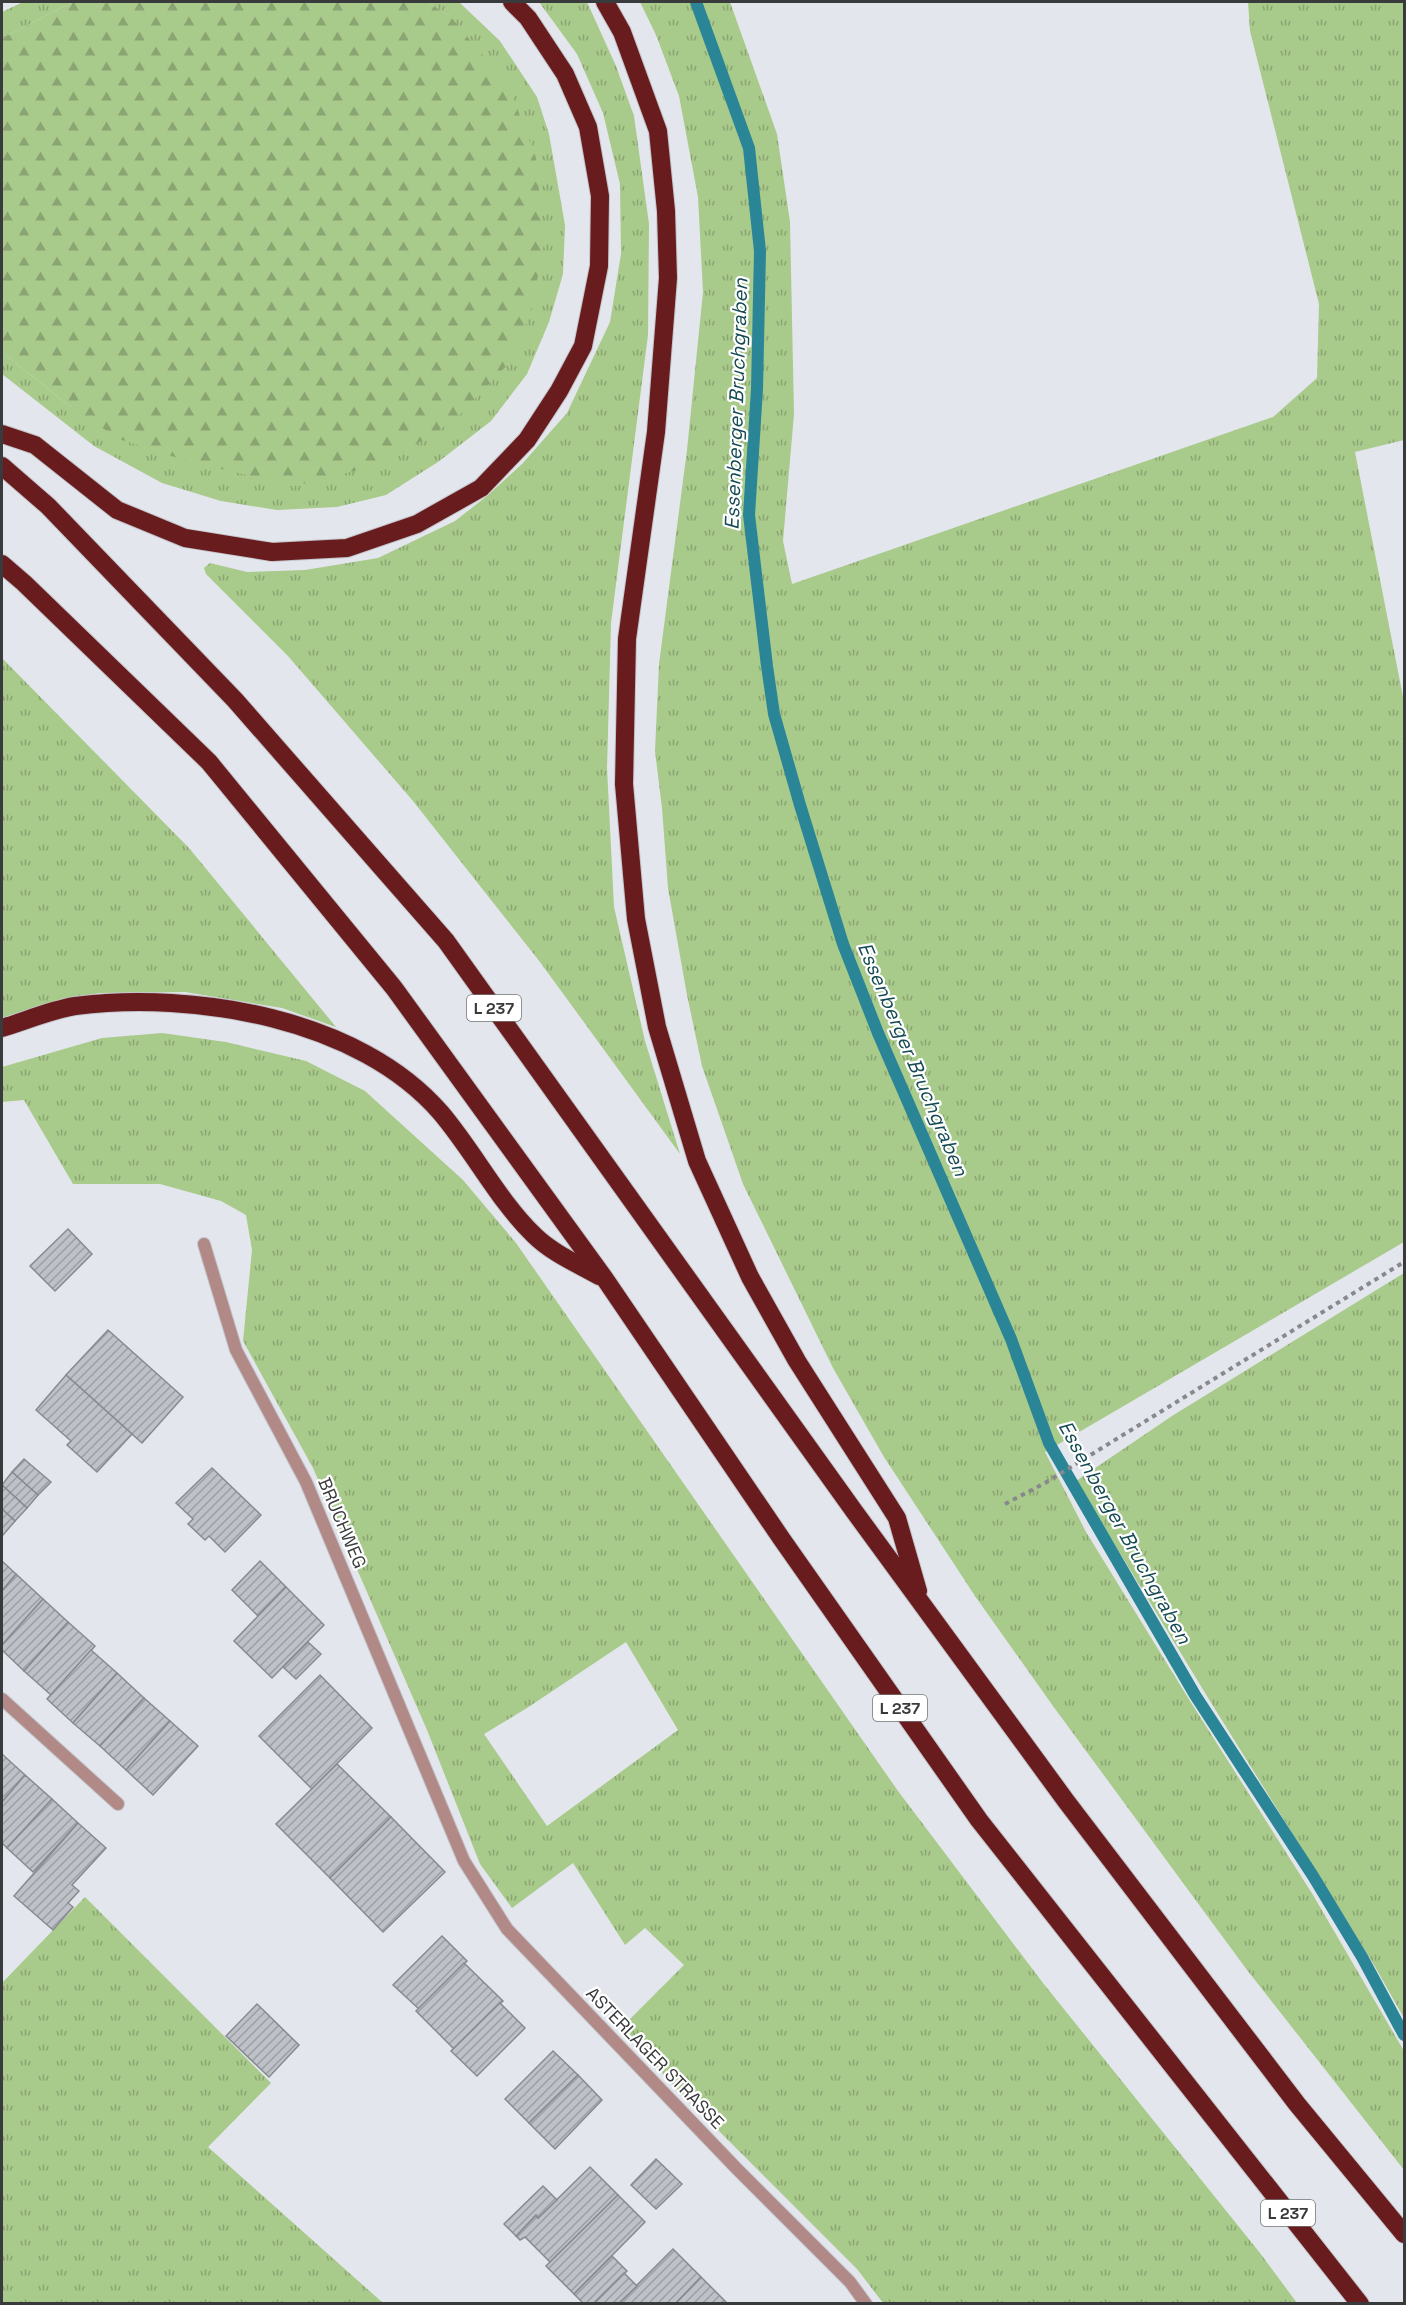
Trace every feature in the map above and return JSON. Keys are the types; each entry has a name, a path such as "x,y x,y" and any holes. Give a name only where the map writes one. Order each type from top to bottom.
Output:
{"highway":[{"path":"2,434 35,445 117,510 185,537 272,552 347,548 417,524 481,488 527,440 559,391 584,346 599,266 600,196 588,127 565,74 528,18 512,2"},
{"path":"605,2 622,32 658,131 666,211 668,278 656,432 627,639 624,784 636,919 657,1027 697,1161 750,1277 797,1361 897,1518 922,1604"},
{"name":"L 237","path":"2,466 48,506 235,700 446,941 1066,1801 1297,2104 1404,2234"},
{"name":"L 237","path":"2,564 209,762 394,988 605,1280 781,1538 979,1821 1360,2304"},
{"path":"2,1028 72,1007 118,1002 164,1003 212,1006 255,1014 292,1024 337,1041 376,1060 417,1088 441,1113 518,1217 536,1237 605,1280"}],"street":[{"name":"BRUCHWEG","path":"204,1244 236,1350 306,1482 446,1817"},
{"path":"2,1699 118,1804"},
{"name":"ASTERLAGER STRASSE","path":"446,1817 464,1861 507,1929 737,2169 850,2282 866,2304"}],"path":[{"path":"1005,1504 1045,1483 1100,1447 1404,1262"}],"green space":[{"path":"23,2 73,2 2,38 2,12"},
{"path":"73,2 427,2 450,16 509,87 536,158 544,244 531,313 511,361 455,420 386,463 294,486 187,461 119,439 71,407 2,352 2,38"},
{"path":"427,2 459,2 500,41 537,97 549,134 565,225 563,274 549,322 527,374 491,421 438,462 386,495 337,507 277,510 221,501 162,483 94,446 2,374 2,352 71,407 450,16"},
{"path":"539,2 587,2 616,66 634,116 649,224 648,335 611,623 607,768 614,907 645,1041 680,1154 540,962 413,801 288,656 206,574 204,568 210,563 247,572 305,570 378,558 455,521 522,464 567,413 610,322 621,254 620,184 603,113 577,54"},
{"path":"640,2 730,2 777,134 790,222 794,414 783,541 792,584 1273,417 1317,378 1319,304 1250,31 1248,2 1404,2 1404,440 1355,452 1404,702 1404,741 1401,742 1404,742 1404,1242 1045,1452 1086,1532 1313,1895 1404,2051 1404,2170 1247,1970 975,1596 884,1457 833,1368 743,1184 702,1066 687,995 668,888 655,751 659,664 687,450 703,292 698,197 679,96 656,35"},
{"path":"2,658 189,848 336,1027 282,1008 185,992 99,993 2,1018"},
{"path":"162,1033 226,1042 306,1061 365,1091 463,1180 516,1243 898,1791 1043,1983 1260,2253 1297,2303 883,2303 857,2269 669,2081 623,2026 684,1965 645,1928 625,1945 573,1863 512,1908 480,1864 427,1730 313,1468 243,1341 252,1250 246,1215 221,1201 160,1184 73,1184 24,1100 2,1102 2,1067 102,1038","holes":["626,1642 678,1730 547,1826 484,1734"]},
{"path":"1404,1273 1404,2018 1374,1965 1076,1481 1172,1416"},
{"path":"85,1897 271,2083 208,2147 383,2303 2,2303 2,1983"}],"building":[{"path":"68,1229 92,1254 55,1291 30,1266"},
{"path":"108,1330 183,1397 142,1443 66,1375"},
{"path":"66,1375 132,1434 97,1472 67,1445 71,1441 36,1410"},
{"path":"24,1459 51,1482 38,1495 12,1472"},
{"path":"212,1468 261,1515 225,1552 209,1536 205,1540 188,1524 193,1519 176,1503"},
{"path":"12,1472 38,1495 27,1508 2,1485"},
{"path":"2,1485 27,1508 15,1521 2,1509"},
{"path":"2,1509 15,1521 3,1535 2,1533"},
{"path":"2,1561 16,1574 2,1591"},
{"path":"260,1561 286,1587 258,1616 232,1590"},
{"path":"16,1574 43,1599 2,1645 2,1591"},
{"path":"286,1587 324,1625 272,1678 234,1641"},
{"path":"43,1599 68,1622 24,1671 2,1650 2,1645"},
{"path":"68,1622 95,1646 51,1695 24,1671"},
{"path":"308,1642 321,1654 296,1679 283,1667"},
{"path":"91,1650 117,1673 73,1723 47,1699"},
{"path":"117,1673 144,1698 100,1746 73,1723"},
{"path":"320,1675 372,1728 312,1789 259,1736"},
{"path":"144,1698 170,1721 126,1770 100,1746"},
{"path":"170,1721 198,1746 153,1795 126,1770"},
{"path":"2,1754 25,1775 2,1802"},
{"path":"337,1764 391,1817 330,1878 276,1824"},
{"path":"25,1775 52,1799 7,1848 2,1843 2,1802"},
{"path":"52,1799 78,1823 33,1872 7,1848"},
{"path":"391,1817 445,1872 383,1932 330,1878"},
{"path":"78,1823 106,1848 72,1885 79,1891 68,1903 73,1907 53,1930 14,1896"},
{"path":"442,1936 467,1961 419,2009 393,1985"},
{"path":"464,1963 503,2001 454,2049 416,2011"},
{"path":"500,2003 525,2028 477,2076 451,2051"},
{"path":"257,2004 299,2045 269,2077 226,2036"},
{"path":"553,2051 578,2075 529,2123 505,2099"},
{"path":"578,2075 602,2100 555,2149 529,2123"},
{"path":"656,2159 682,2184 656,2209 631,2185"},
{"path":"590,2167 618,2195 550,2262 525,2237 520,2240 516,2236 536,2215 538,2218"},
{"path":"543,2186 557,2200 538,2218 536,2215 516,2236 504,2224"},
{"path":"618,2195 645,2222 574,2294 546,2266"},
{"path":"673,2249 701,2277 675,2304 618,2304"},
{"path":"612,2256 627,2271 593,2304 584,2304 574,2294"},
{"path":"624,2273 637,2286 618,2304 593,2304"},
{"path":"701,2277 728,2304 675,2304"}],"waterway":[{"name":"Essenberger Bruchgraben","path":"696,2 749,148 760,251 757,389 749,515 774,714 843,944 878,1033 1011,1339 1049,1443 1195,1695 1313,1876 1362,1957 1404,2035"}]}
